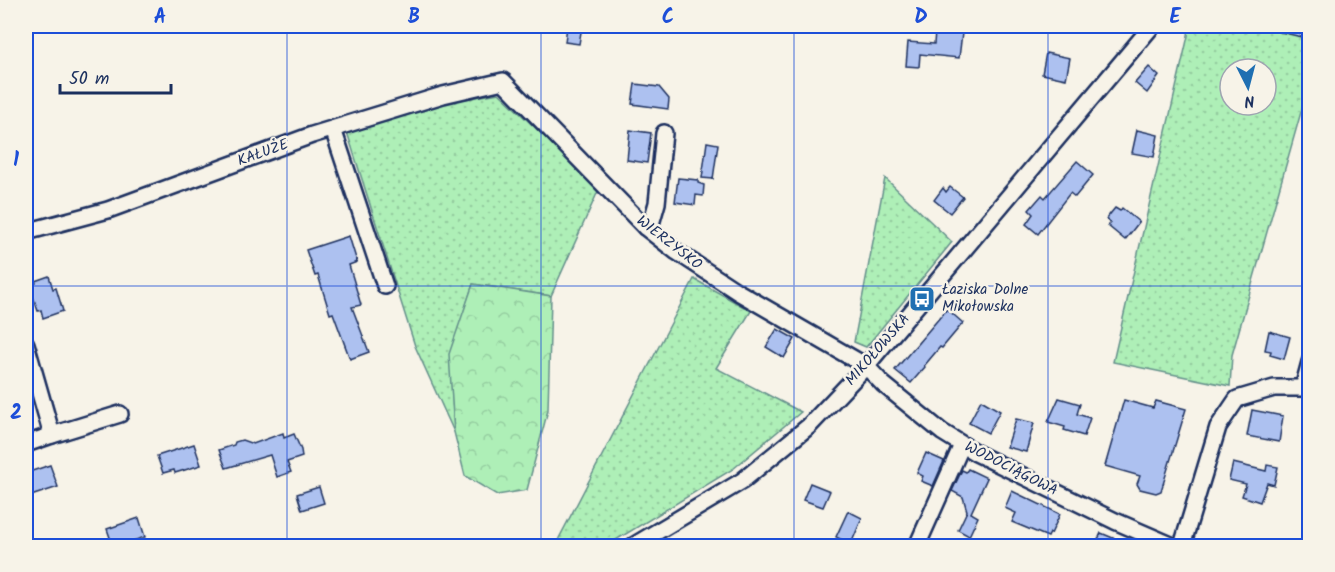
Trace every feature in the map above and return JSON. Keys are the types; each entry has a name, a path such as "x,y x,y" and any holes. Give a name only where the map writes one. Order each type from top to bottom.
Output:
{"street":[{"name":"MIKOŁOWSKA","path":"633,546 742,481 809,426 866,366 1152,26"},
{"name":"WIERZYSKO","path":"503,81 645,227 677,252 738,292 866,366"},
{"name":"KAŁUŻE","path":"26,232 108,210 312,135 443,95 503,81"},
{"path":"333,129 385,286"},
{"path":"645,227 651,224 657,202 664,133"},
{"path":"26,344 52,435"},
{"path":"1182,546 1218,427 1237,399 1274,388 1306,388 1310,362"},
{"name":"WODOCIĄGOWA","path":"866,366 883,384 942,432 962,445 1105,516 1173,546"},
{"path":"26,444 120,414"},
{"path":"916,546 962,445"}],"green space":[{"path":"1189,26 1309,26 1309,84 1232,355 1230,386 1113,362"},
{"path":"499,93 599,189 551,296 473,284 450,354 454,432 415,346 347,132 442,103"},
{"path":"885,178 952,242 866,347 854,342"},
{"path":"694,279 751,311 716,368 801,412 733,469 606,546 555,546"},
{"path":"473,284 551,296 548,410 527,490 497,495 465,476 454,432 449,354"}],"building":[{"path":"567,26 582,26 579,44 565,42"},
{"path":"1273,26 1309,26 1306,38 1272,30"},
{"path":"935,31 962,33 959,58 920,54 919,67 906,66 908,42 934,44"},
{"path":"1046,53 1070,58 1066,79 1042,74"},
{"path":"1149,67 1159,76 1147,93 1135,83"},
{"path":"635,84 659,87 669,99 668,109 632,104"},
{"path":"630,130 651,133 647,163 627,160"},
{"path":"1137,130 1158,135 1154,157 1132,153"},
{"path":"707,142 718,144 713,179 702,178"},
{"path":"1077,161 1093,175 1075,197 1070,193 1038,234 1026,224 1033,214 1029,210 1042,195 1045,198"},
{"path":"678,178 698,180 698,183 704,185 703,196 696,195 695,205 675,202"},
{"path":"950,187 963,197 950,213 934,200 943,188 946,192"},
{"path":"1115,208 1120,211 1122,208 1139,222 1125,240 1108,226 1111,223 1106,219"},
{"path":"349,236 357,262 349,265 361,305 352,307 369,352 350,359 306,250"},
{"path":"49,276 53,289 56,288 63,311 43,318 41,310 38,311 29,285"},
{"path":"947,309 963,323 911,383 895,370"},
{"path":"777,329 795,339 784,358 766,347"},
{"path":"1269,331 1290,337 1284,359 1270,355 1271,351 1265,350"},
{"path":"1059,398 1080,404 1077,414 1090,418 1084,436 1048,422"},
{"path":"981,400 1000,411 988,433 969,423"},
{"path":"1124,400 1153,408 1156,401 1186,409 1161,491 1156,493 1140,489 1137,484 1140,476 1105,466"},
{"path":"1252,410 1283,416 1279,442 1247,436"},
{"path":"1016,419 1034,423 1026,452 1007,447"},
{"path":"283,433 284,438 294,434 301,450 302,457 287,462 291,472 277,477 270,455 226,468 219,450 242,440 253,444"},
{"path":"194,444 201,465 175,473 174,470 163,473 157,456"},
{"path":"926,453 944,461 933,486 921,481 923,476 917,473"},
{"path":"1233,463 1266,471 1267,465 1278,467 1274,485 1267,483 1260,502 1242,496 1246,484 1229,480"},
{"path":"50,465 58,487 31,496 26,473"},
{"path":"968,469 987,478 971,513 978,517 969,536 958,530 967,511 963,497 952,491 962,470 966,472"},
{"path":"810,483 830,491 823,507 803,500"},
{"path":"319,487 324,503 302,510 297,494"},
{"path":"1012,491 1060,514 1048,537 1012,522 1016,513 1005,508"},
{"path":"848,511 862,518 851,544 836,537"},
{"path":"139,518 145,537 113,546 107,529"},
{"path":"1101,533 1132,546 1095,546"}],"place":[{"name":"Łaziska Dolne Mikołowska","path":"922,299"}]}
